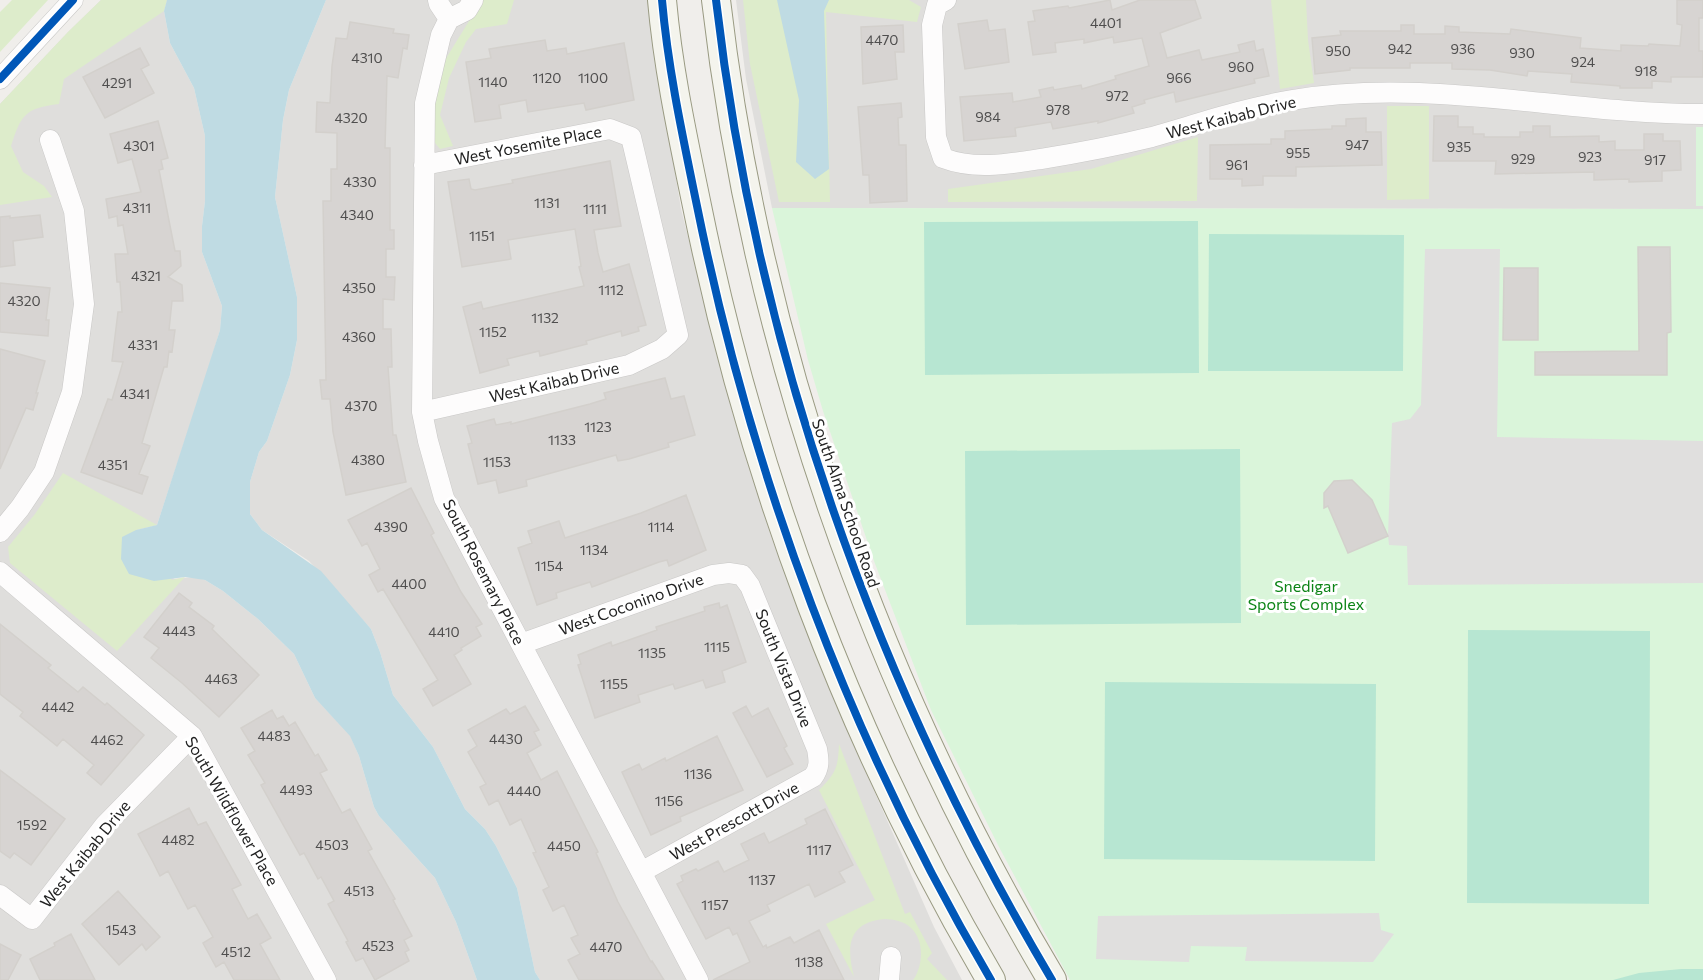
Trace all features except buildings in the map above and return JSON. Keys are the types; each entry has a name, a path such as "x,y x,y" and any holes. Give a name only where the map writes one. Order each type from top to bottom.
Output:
{"main road":[{"path":"662,0 687,156 708,261 729,348 786,536 825,640 895,802 927,867 991,980"},
{"name":"South Alma School Road","path":"716,0 742,165 764,266 805,425 838,528 868,607 923,738 988,867 1052,980"}],"street":[{"path":"0,79 73,0"},
{"path":"438,0 448,20 467,10 473,0"},
{"name":"West Kaibab Drive","path":"941,2 932,25 936,137 943,158 958,164 998,166 1072,154 1148,138 1292,100 1384,92 1497,97 1605,110 1703,114"},
{"name":"South Rosemary Place","path":"448,20 441,35 425,103 422,412 428,441 444,498 698,980"},
{"name":"West Yosemite Place","path":"424,165 610,129 632,137 678,335"},
{"path":"0,532 20,508 44,472 72,392 84,304 74,211 50,140"},
{"name":"West Kaibab Drive","path":"422,412 629,365 662,349 678,335"},
{"name":"South Wildflower Place","path":"0,572 192,736 326,980"},
{"name":"West Coconino Drive","path":"521,644 713,575 729,573 742,576"},
{"name":"South Vista Drive","path":"742,576 750,586 804,716 817,749 819,763"},
{"name":"West Kaibab Drive","path":"0,895 32,919 105,825 192,736"},
{"name":"West Prescott Drive","path":"641,872 813,777 819,763"},
{"path":"889,980 891,957"}],"shaded area":[{"path":"101,0 167,0 164,11 170,43 194,88 205,136 202,252 222,306 220,330 157,525 136,530 174,579 195,577 223,591 258,619 294,654 315,698 350,735 379,816 435,878 456,922 477,980 0,980 0,104"},
{"path":"326,0 650,0 681,209 732,411 772,539 825,679 934,927 962,980 540,980 535,972 517,888 485,829 465,809 433,747 393,695 371,629 309,561 262,530 250,514 250,482 259,452 267,441 290,375 297,340 297,297 275,197 283,120 289,90"},
{"path":"736,0 1703,0 1703,209 772,208 746,79"},
{"path":"1425,249 1500,249 1497,437 1703,441 1703,583 1408,585 1407,546 1389,545 1388,536 1392,423 1410,419 1421,405"},
{"path":"1379,913 1381,930 1394,934 1373,962 1245,961 1247,947 1191,946 1189,962 1096,959 1098,916"}],"green space":[{"path":"12,0 48,0 0,52 0,12"},
{"path":"101,0 167,0 164,11 64,79 59,104 39,108 26,115 18,127 11,146 23,172 44,186 52,197 0,205 0,104"},
{"path":"482,0 514,0 507,24 476,29 466,42 449,78 440,115 453,146 440,149 431,138 432,107 445,60"},
{"path":"743,0 909,0 921,7 917,22 826,12 830,202 779,202 750,64"},
{"path":"1271,0 1306,0 1308,40 1314,83 1280,89"},
{"path":"1387,106 1429,106 1429,199 1387,200"},
{"path":"1696,127 1703,127 1703,206 1696,206"},
{"path":"1198,137 1197,201 948,202 948,189 1091,169"},
{"name":"Snedigar Sports Complex","path":"772,208 1703,209 1703,980 1070,980 999,847 931,710 874,561 823,411 808,360"},
{"path":"1198,221 1199,373 925,375 924,222"},
{"path":"1209,234 1404,235 1403,371 1208,371"},
{"path":"1240,449 1241,623 966,625 965,451"},
{"path":"63,473 157,525 136,530 172,580 185,577 117,651 10,563 8,547 35,514"},
{"path":"1468,630 1650,631 1649,904 1467,903"},
{"path":"1105,682 1376,684 1375,861 1104,859"},
{"path":"839,744 905,914 910,912 932,953 927,959 947,980 913,980 919,968 921,954 916,933 906,924 885,919 863,925 853,937 850,955 854,977 826,924 875,900 819,790 835,770"},
{"path":"1703,969 1703,980 1613,980 1639,973"}],"water":[{"path":"167,0 326,0 289,90 283,120 275,197 297,297 297,340 290,375 267,441 259,452 250,482 250,514 262,530 321,571 371,629 393,695 433,747 465,809 485,829 517,888 535,972 540,980 477,980 456,922 435,878 379,816 350,736 315,698 294,654 258,619 223,591 205,580 185,577 154,581 129,574 121,559 122,537 136,530 157,525 220,330 222,306 202,252 205,136 194,88 170,43 164,11"},
{"path":"777,0 829,0 824,11 829,169 815,179 796,162 799,100"}],"cycle path":[{"path":"0,79 73,0"},
{"path":"662,0 676,103 720,308 746,408 777,507 812,605 851,702 893,796 940,889 991,980"},
{"path":"716,0 735,129 760,257 793,383 832,508 878,630 930,749 988,866 1052,980"}]}
